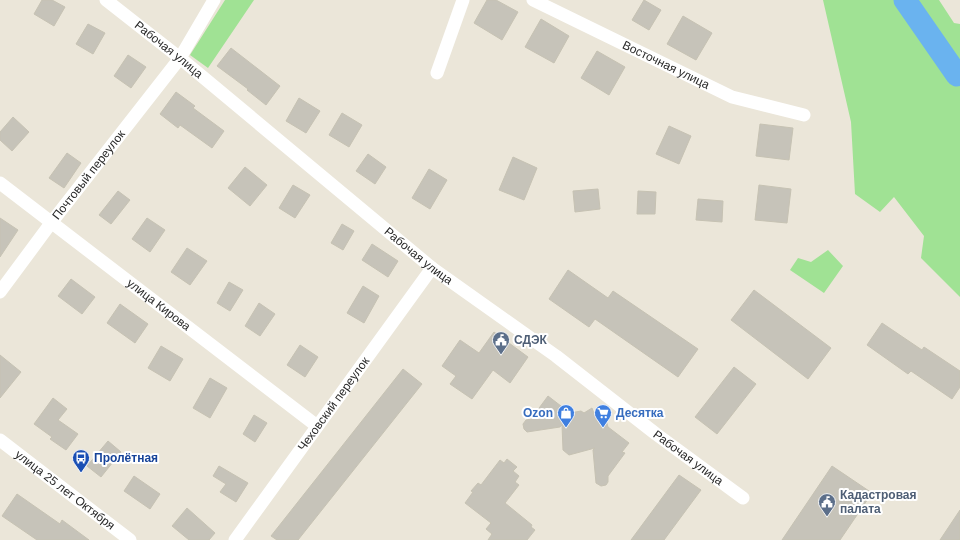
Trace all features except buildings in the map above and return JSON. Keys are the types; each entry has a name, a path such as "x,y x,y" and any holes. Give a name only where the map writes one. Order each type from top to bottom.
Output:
{"street":[{"name":"Рабочая улица","path":"106,0 180,58 432,268 556,356 656,434 743,498"},
{"name":"Почтовый переулок","path":"0,292 51,223 180,58 214,0"},
{"path":"437,73 463,0"},
{"name":"Восточная улица","path":"533,0 732,97 804,115"},
{"name":"улица Кирова","path":"0,183 317,426"},
{"name":"Чеховский переулок","path":"235,540 432,268"},
{"name":"улица 25 лет Октября","path":"0,440 130,540"}],"green space":[{"path":"225,0 254,0 208,68 190,55"},
{"path":"823,0 939,0 954,23 960,24 960,297 921,258 924,236 894,197 880,212 855,194 851,122"},
{"path":"828,250 843,266 824,293 790,270 798,258 811,262"}],"waterway":[{"path":"905,0 957,75 960,74"}],"place":[{"name":"СДЭК","path":"501,355"},
{"name":"Ozon","path":"566,428"},
{"name":"Десятка","path":"603,428"},
{"name":"Пролётная","path":"81,473"},
{"name":"Кадастровая палата","path":"827,517"}]}
